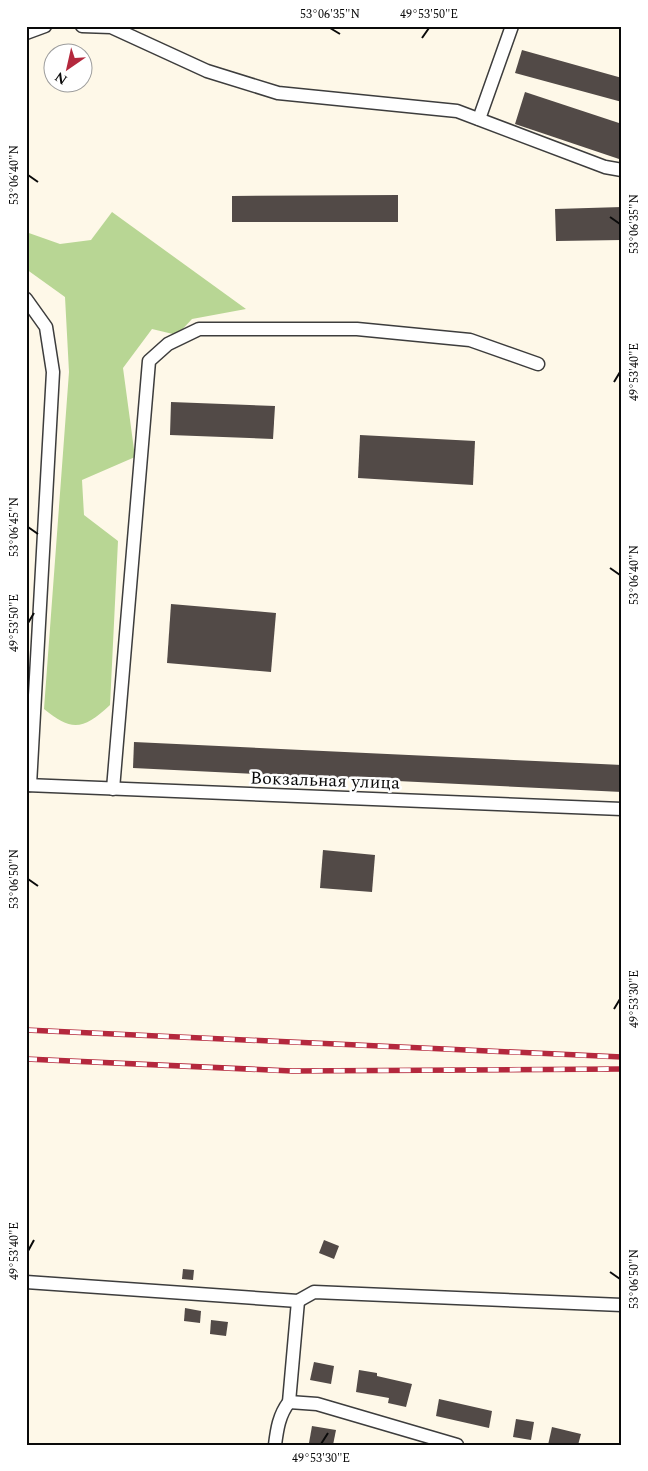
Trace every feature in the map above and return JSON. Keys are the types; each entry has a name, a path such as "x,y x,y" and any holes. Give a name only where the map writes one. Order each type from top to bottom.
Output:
{"street":[{"path":"26,32 45,26"},
{"path":"82,26 111,28 207,71 278,93 457,111 606,167 622,170"},
{"path":"479,119 512,26"},
{"path":"26,299 46,327 53,372 28,785"},
{"path":"113,789 150,361 168,344 199,329 357,328 470,340 538,364"},
{"name":"Вокзальная улица","path":"28,785 622,809"},
{"path":"26,1282 298,1301 314,1292 622,1305"},
{"path":"275,1445 279,1420 288,1402 298,1301"},
{"path":"288,1402 317,1404 457,1445"}],"green space":[{"path":"112,212 246,309 192,319 177,335 152,329 123,368 135,457 82,480 84,515 118,541 110,705 92,719 77,725 62,722 44,709 69,372 65,297 26,269 26,232 60,244 91,240"}],"building":[{"path":"522,50 622,78 622,102 515,73"},
{"path":"525,92 622,124 622,160 515,124"},
{"path":"398,195 398,222 232,222 232,196"},
{"path":"622,207 622,240 556,241 555,209"},
{"path":"171,402 275,406 273,439 170,435"},
{"path":"360,435 475,441 473,485 358,478"},
{"path":"171,604 276,613 271,672 167,663"},
{"path":"134,742 622,765 622,792 133,768"},
{"path":"323,850 375,855 372,892 320,888"},
{"path":"324,1240 339,1246 334,1259 319,1253"},
{"path":"183,1269 194,1270 193,1280 182,1279"},
{"path":"185,1308 201,1311 200,1323 184,1321"},
{"path":"211,1320 228,1322 226,1336 210,1334"},
{"path":"314,1362 334,1366 331,1384 310,1380"},
{"path":"359,1370 377,1373 377,1376 412,1384 406,1407 388,1403 389,1398 356,1392"},
{"path":"439,1399 492,1411 489,1428 436,1416"},
{"path":"516,1419 534,1422 531,1440 513,1437"},
{"path":"312,1426 336,1430 333,1445 309,1443"},
{"path":"552,1427 581,1434 578,1445 548,1445"}],"railway":[{"path":"26,1030 622,1057"},
{"path":"26,1059 292,1071 622,1069"}]}
